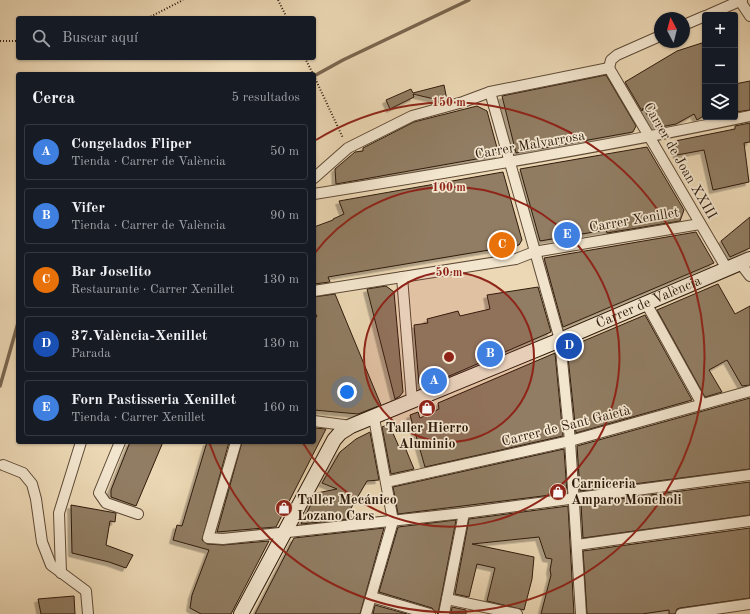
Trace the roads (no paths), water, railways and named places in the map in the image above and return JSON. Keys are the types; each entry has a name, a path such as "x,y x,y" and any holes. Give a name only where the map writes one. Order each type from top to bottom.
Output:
{"street":[{"path":"715,12 741,1 750,16"},
{"path":"690,22 702,17"},
{"path":"316,176 348,148 368,136 412,116 464,102 490,92 609,68 611,60 617,54 654,39"},
{"name":"Carrer de Joan XXIII","path":"609,68 727,269"},
{"path":"490,92 560,340 570,441 581,614"},
{"name":"Carrer Malvarrosa","path":"316,194 509,163 649,138 750,116"},
{"name":"Carrer Xenillet","path":"316,290 516,259 534,252 700,224"},
{"path":"745,261 750,276"},
{"name":"Carrer de València","path":"241,614 334,440 340,433 351,426 374,418 745,261"},
{"path":"402,277 412,401"},
{"path":"646,303 702,404"},
{"name":"Carrer de Sant Gaietà","path":"386,482 570,441 750,391"},
{"path":"366,614 393,522 374,418"},
{"path":"316,421 351,426"},
{"path":"61,572 59,513 79,444"},
{"path":"119,444 100,493 106,503 138,514"},
{"path":"235,444 208,538 224,539 393,522 750,475"},
{"path":"3,465 23,473 32,484 36,499 42,542 51,565 86,591 88,614"},
{"path":"444,614 464,513"},
{"path":"577,545 750,521"},
{"path":"372,597 430,614"},
{"path":"447,599 505,613 517,614"},
{"path":"681,614 750,604"}],"waterway":[{"path":"316,75 343,60 469,0"},
{"path":"0,386 16,330"}],"place":[{"name":"Forn Pastisseria Xenillet","path":"567,235"},
{"name":"Bar Joselito","path":"502,245"},
{"name":"37.València-Xenillet","path":"569,346"},
{"name":"Vifer","path":"490,354"},
{"name":"Congelados Fliper","path":"434,381"},
{"name":"Taller Hierro Aluminio","path":"427,408"},
{"name":"Carniceria Amparo Moncholi","path":"558,492"},
{"name":"Taller Mecánico Lozano Cars","path":"284,508"}]}
